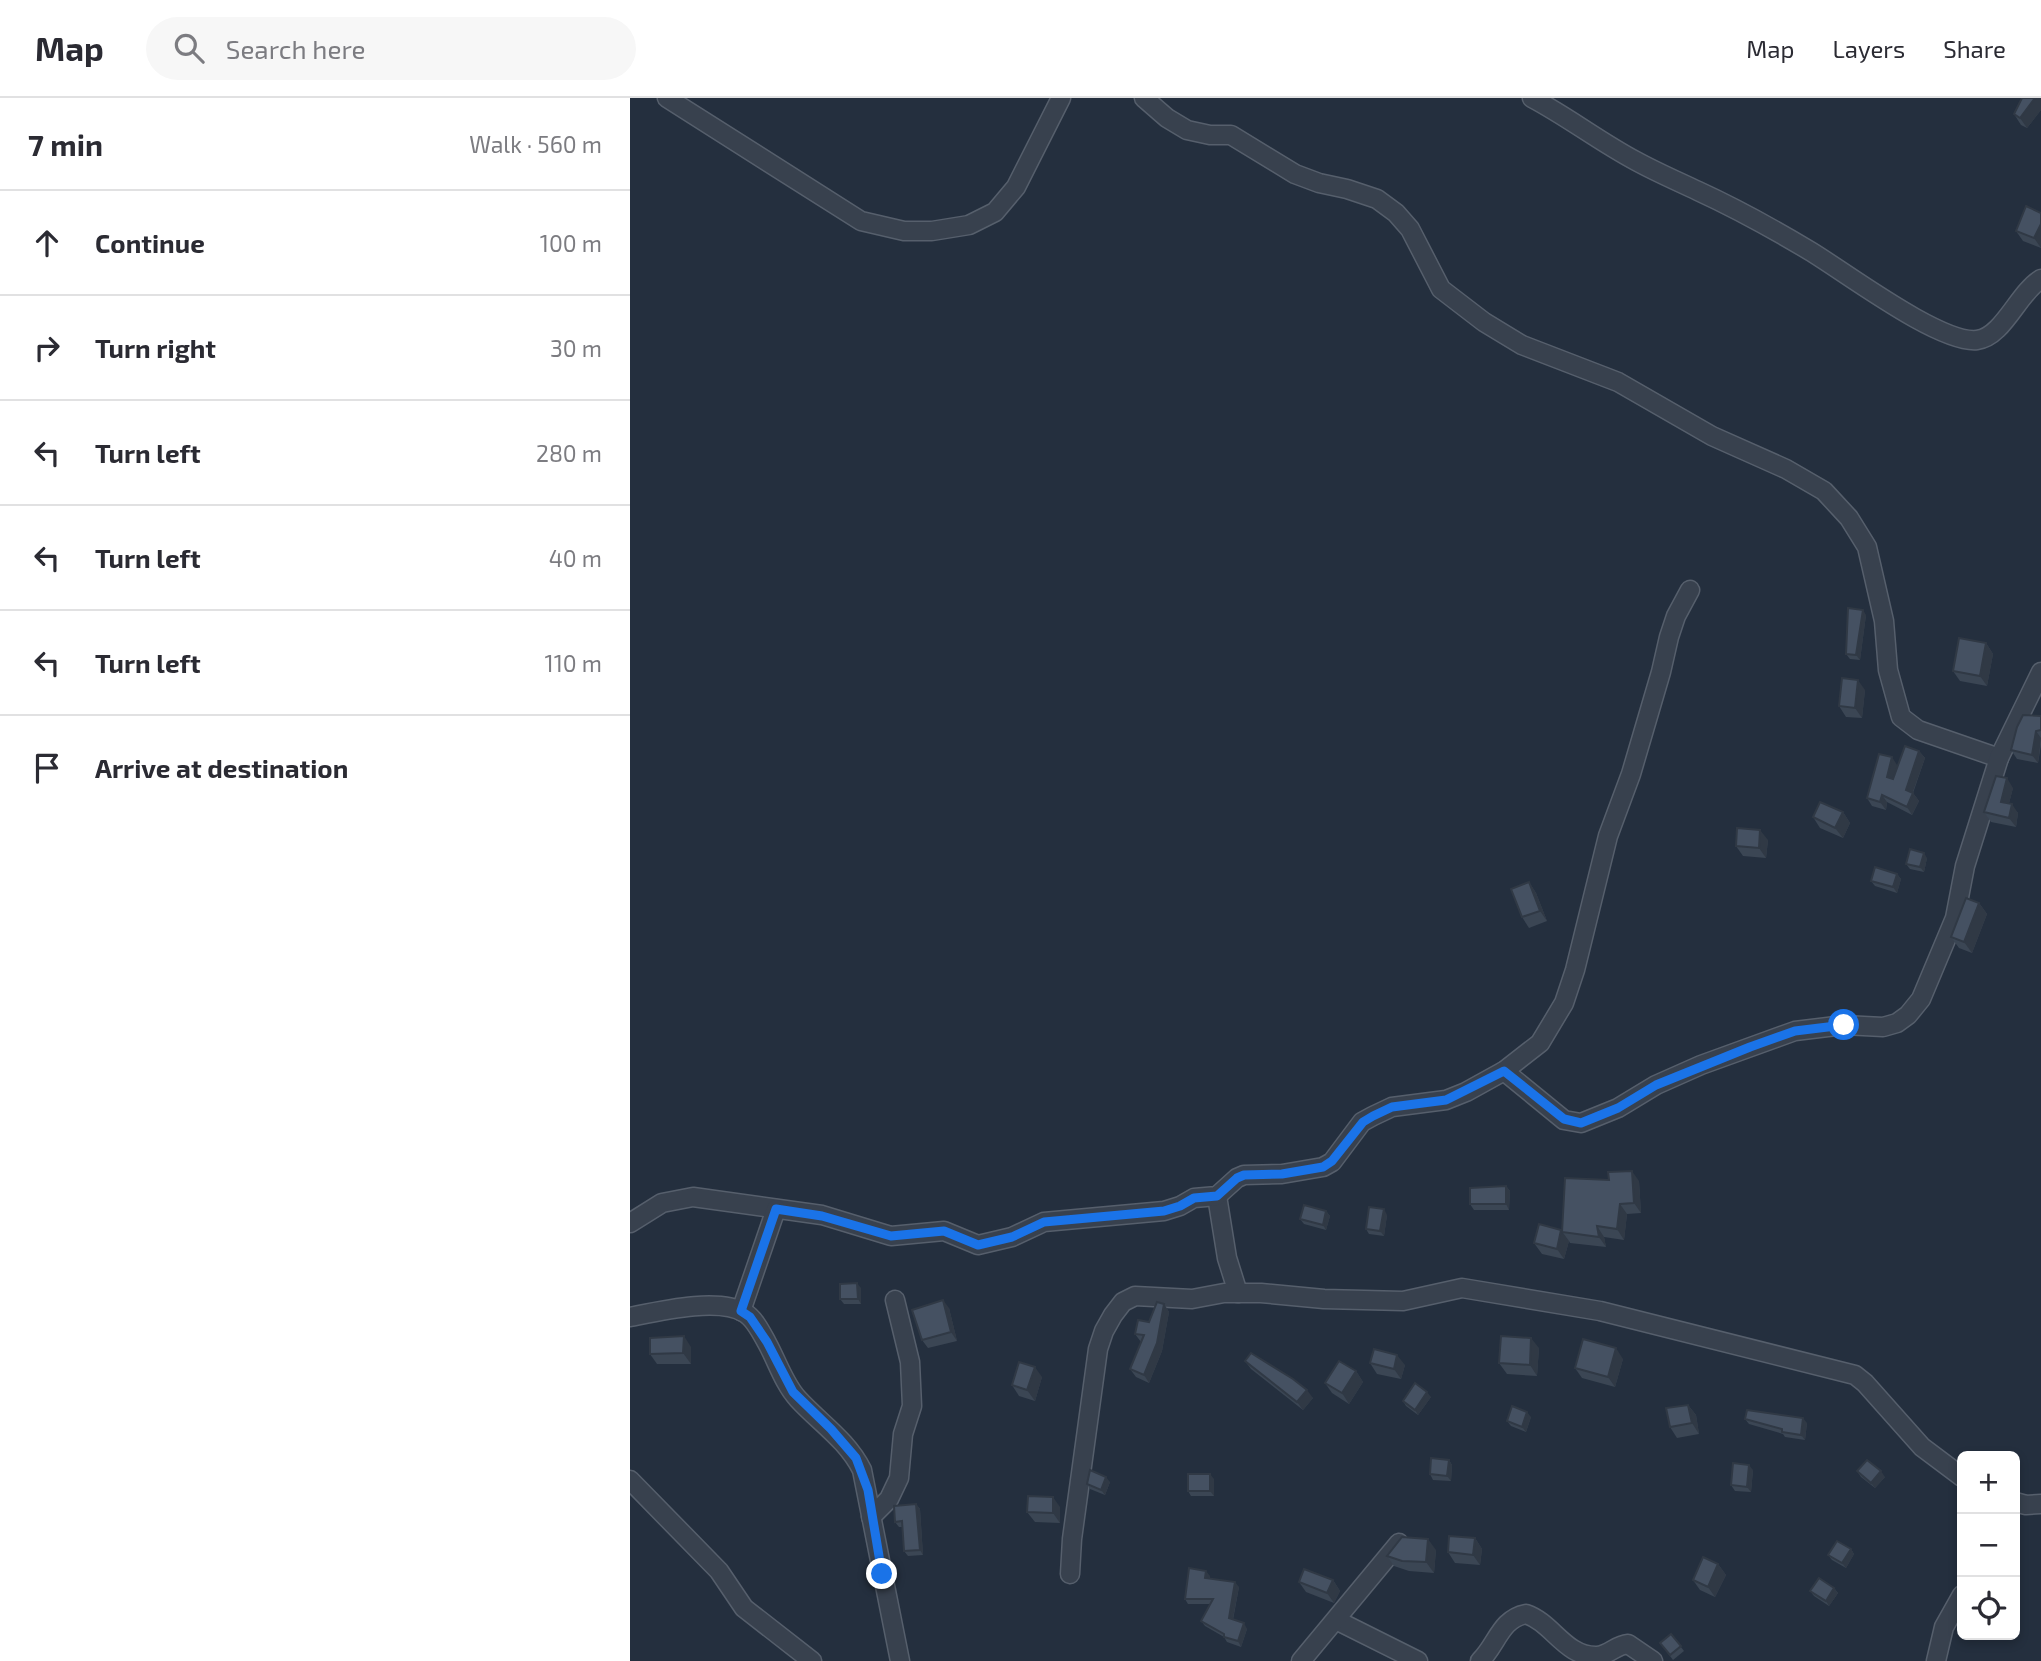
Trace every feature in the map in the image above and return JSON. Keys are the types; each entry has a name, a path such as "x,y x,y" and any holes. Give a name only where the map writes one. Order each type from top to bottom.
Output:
{"street":[{"path":"667,98 861,221 904,231 932,231 969,225 995,212 1016,187 1061,98"},
{"path":"1144,98 1167,118 1187,130 1210,135 1231,135 1295,174 1377,199 1396,213 1410,229 1441,289 1484,321 1522,345 1618,382 1712,436 1786,469 1824,491 1849,518 1867,547 1884,621 1888,670 1900,717 1918,730 1999,758"},
{"path":"1532,98 1568,117 1597,140 1700,191 1811,252 1853,281 1947,335 1969,340 1990,336 2021,297 2041,279"},
{"path":"630,1223 662,1203 683,1197 822,1216 891,1236 944,1231 978,1245 1012,1237 1044,1222 1164,1211 1194,1198 1217,1196 1244,1175 1282,1174 1323,1167 1332,1161 1363,1122 1373,1116 1392,1107 1446,1100 1504,1071 1533,1051 1564,1003 1586,933 1608,836 1631,774 1661,672 1668,637 1690,590"},
{"path":"1504,1071 1564,1119 1581,1123 1618,1108 1656,1085 1701,1065 1795,1031 1844,1025 1883,1027 1897,1023 1908,1015 1921,999 1955,918 1965,866 1999,758 2041,671"},
{"path":"1217,1196 1227,1258 1238,1293"},
{"path":"741,1311 776,1209"},
{"path":"1070,1574 1072,1539 1094,1370 1104,1331 1123,1302 1135,1296 1192,1299 1238,1293 1404,1301 1462,1288 1600,1311 1846,1371 1865,1383 1922,1447 1957,1473"},
{"path":"871,1517 889,1499 899,1478 903,1434 912,1406 910,1362 895,1300"},
{"path":"630,1317 715,1305 741,1311 750,1317 767,1342 793,1392 856,1458 868,1490 900,1661"},
{"path":"630,1480 719,1571 744,1608 812,1661"},
{"path":"1301,1661 1399,1543"},
{"path":"1936,1661 1944,1626 1957,1604"},
{"path":"1480,1661 1488,1654 1506,1623 1514,1617 1526,1614 1546,1625 1578,1653 1601,1656 1628,1644 1653,1661"},
{"path":"1336,1620 1418,1661"},
{"path":"891,1661 895,1640"}],"building":[{"path":"2022,98 2035,98 2020,118 2014,114"},
{"path":"2026,206 2041,213 2041,224 2034,238 2016,231"},
{"path":"1848,608 1863,610 1856,655 1846,654"},
{"path":"1959,638 1986,643 1980,676 1953,671"},
{"path":"1842,678 1858,680 1855,708 1839,706"},
{"path":"2023,715 2041,716 2041,730 2036,731 2032,755 2011,750"},
{"path":"1905,746 1919,751 1906,790 1913,793 1907,807 1882,795 1880,802 1867,798 1879,754 1892,757 1887,777 1893,779"},
{"path":"1996,776 2007,778 2001,802 2012,804 2009,818 1984,812"},
{"path":"1820,802 1843,812 1835,828 1813,817"},
{"path":"1737,828 1760,830 1759,848 1736,846"},
{"path":"1910,849 1924,853 1920,867 1906,864"},
{"path":"1875,867 1897,874 1893,887 1871,881"},
{"path":"1529,882 1540,911 1522,917 1511,889"},
{"path":"1966,898 1979,903 1964,942 1951,937"},
{"path":"1632,1171 1634,1203 1620,1204 1617,1229 1597,1226 1599,1237 1562,1232 1565,1178 1609,1180 1608,1172"},
{"path":"1506,1186 1506,1204 1470,1204 1470,1188"},
{"path":"1304,1205 1326,1211 1323,1225 1300,1219"},
{"path":"1369,1207 1384,1209 1380,1231 1366,1229"},
{"path":"1539,1224 1561,1230 1557,1249 1534,1243"},
{"path":"857,1283 858,1299 840,1299 840,1284"},
{"path":"943,1300 951,1332 922,1340 912,1310"},
{"path":"1157,1302 1164,1304 1157,1343 1144,1375 1130,1369 1144,1335 1135,1334 1138,1320 1149,1322"},
{"path":"684,1336 683,1353 650,1354 650,1338"},
{"path":"1501,1336 1531,1338 1530,1365 1499,1363"},
{"path":"1583,1339 1616,1348 1608,1377 1575,1368"},
{"path":"1374,1349 1397,1355 1394,1369 1370,1363"},
{"path":"1251,1353 1307,1390 1297,1402 1245,1361"},
{"path":"1339,1361 1356,1371 1342,1393 1325,1383"},
{"path":"1019,1362 1035,1367 1027,1390 1012,1385"},
{"path":"1415,1383 1427,1392 1415,1410 1403,1401"},
{"path":"1688,1405 1692,1423 1670,1427 1666,1408"},
{"path":"1512,1406 1527,1412 1522,1427 1507,1421"},
{"path":"1747,1410 1803,1418 1801,1435 1782,1432 1782,1429 1745,1419"},
{"path":"1431,1458 1449,1460 1447,1476 1430,1474"},
{"path":"1867,1460 1881,1471 1871,1483 1857,1471"},
{"path":"1733,1463 1749,1465 1747,1487 1731,1485"},
{"path":"1090,1470 1106,1477 1101,1490 1087,1484"},
{"path":"1188,1474 1210,1474 1210,1491 1188,1491"},
{"path":"1028,1496 1053,1497 1053,1513 1027,1512"},
{"path":"916,1504 920,1550 904,1551 902,1521 895,1522 894,1506"},
{"path":"1449,1536 1475,1538 1473,1555 1448,1552"},
{"path":"1402,1537 1428,1539 1426,1562 1402,1561 1387,1556"},
{"path":"1837,1541 1851,1549 1842,1563 1828,1555"},
{"path":"1703,1557 1718,1564 1708,1587 1693,1580"},
{"path":"1189,1568 1206,1571 1205,1578 1235,1582 1229,1618 1244,1623 1238,1641 1224,1637 1224,1634 1201,1621 1213,1599 1185,1599"},
{"path":"1304,1569 1333,1580 1327,1593 1299,1582"},
{"path":"1819,1578 1834,1588 1826,1601 1810,1591"},
{"path":"1671,1634 1681,1646 1670,1655 1660,1643"}],"route":[{"path":"882,1574 868,1490 856,1458 831,1429 799,1400 767,1342 750,1317 741,1311 776,1209 822,1216 891,1236 944,1231 973,1244 985,1244 1012,1237 1044,1222 1173,1209 1194,1198 1217,1196 1244,1175 1282,1174 1323,1167 1332,1161 1363,1122 1373,1116 1392,1107 1446,1100 1504,1071 1564,1119 1581,1123 1618,1108 1656,1085 1701,1065 1795,1031 1844,1025"}]}
